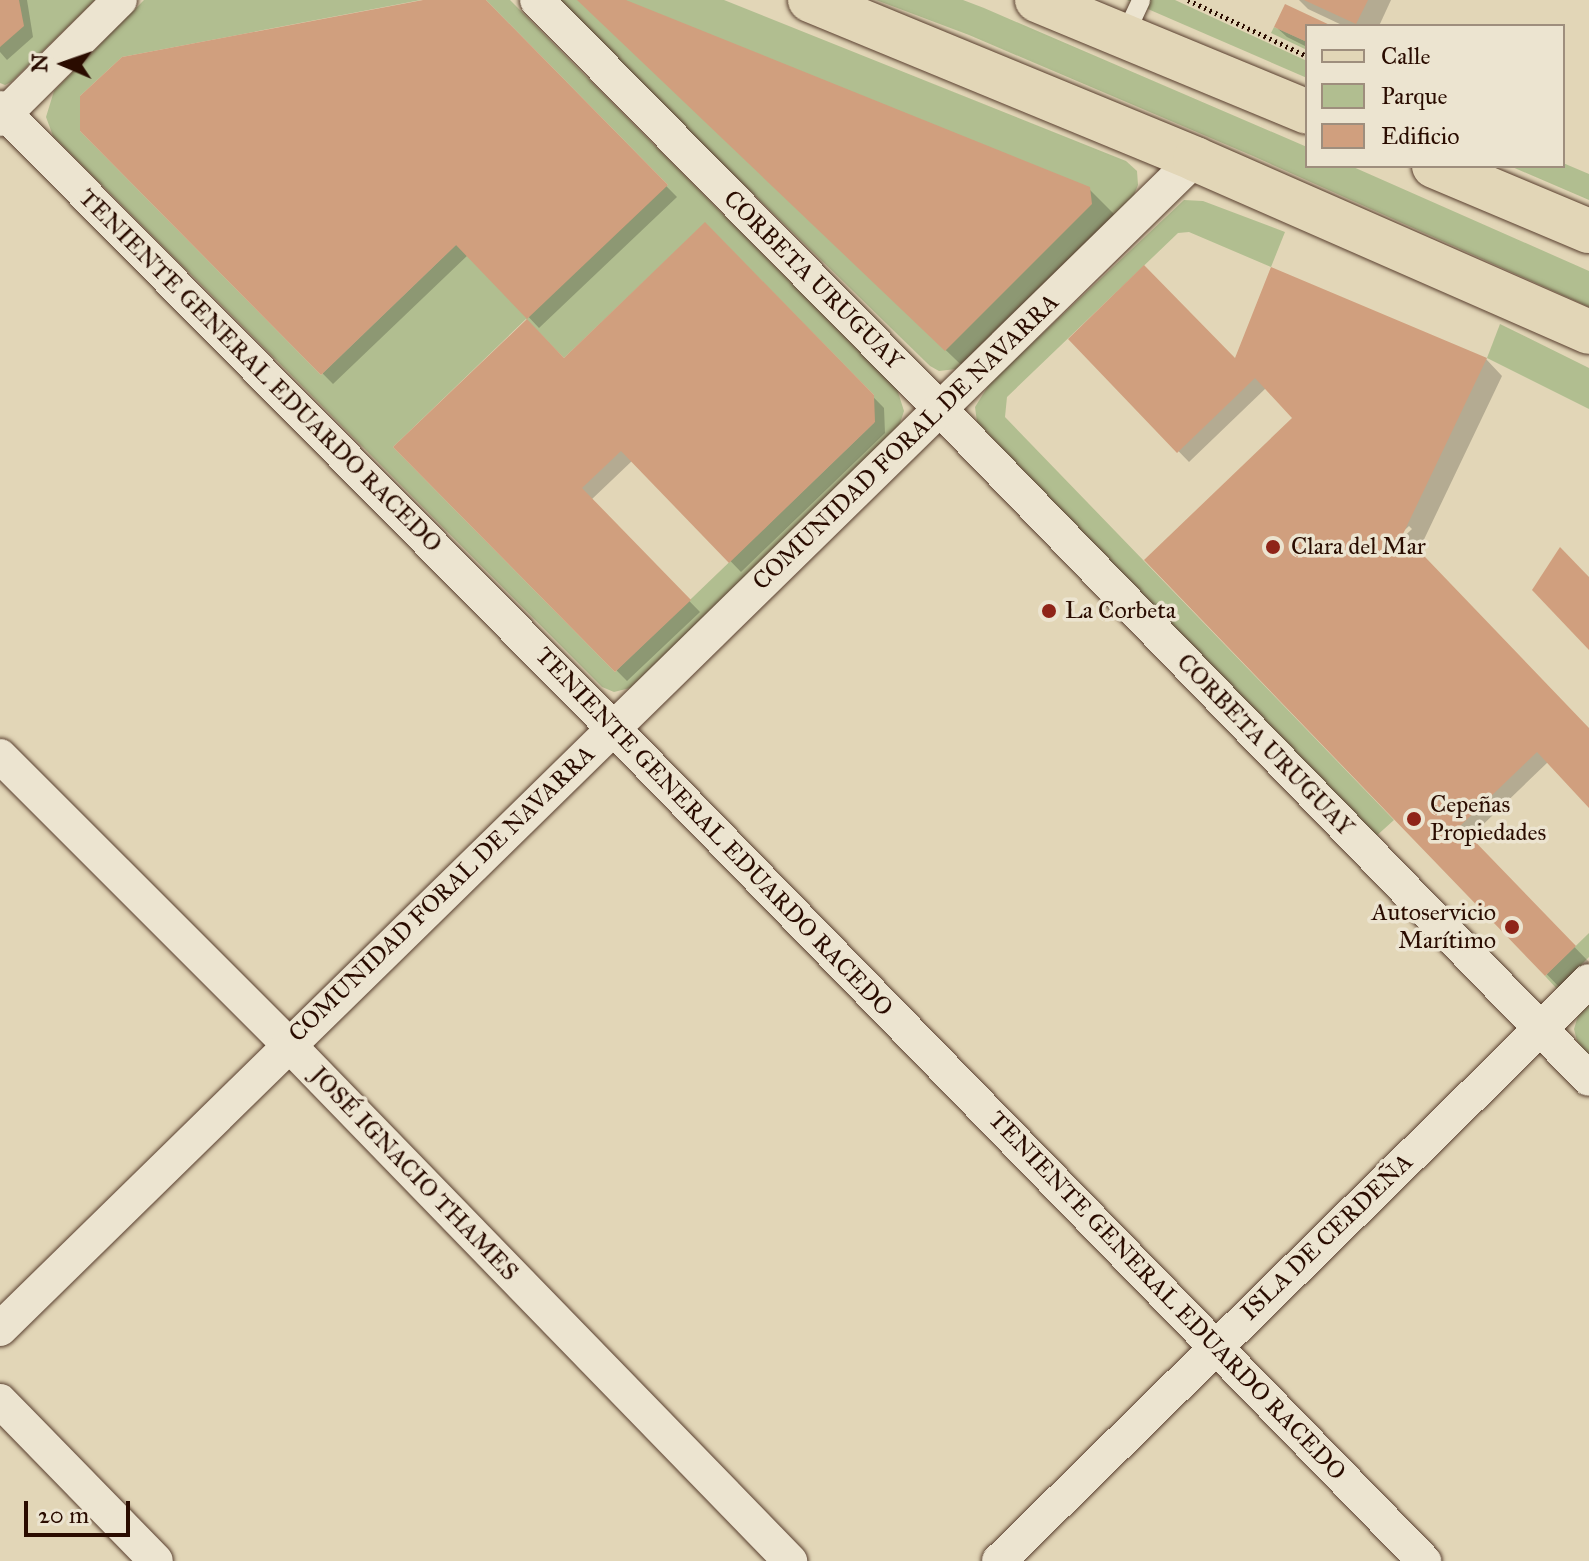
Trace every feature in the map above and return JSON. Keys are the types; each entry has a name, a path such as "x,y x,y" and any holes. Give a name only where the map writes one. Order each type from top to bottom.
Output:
{"main road":[{"path":"810,0 1195,159 1589,332"},
{"path":"1037,0 1133,17 1305,111"},
{"path":"1439,168 1589,231"}],"street":[{"path":"2,113 120,0"},
{"name":"CORBETA URUGUAY","path":"537,0 941,410 1589,1079"},
{"name":"TENIENTE GENERAL EDUARDO RACEDO","path":"2,113 613,728 1424,1561"},
{"name":"COMUNIDAD FORAL DE NAVARRA","path":"0,1329 1195,159"},
{"name":"JOSÉ IGNACIO THAMES","path":"0,756 288,1044 790,1561"},
{"name":"ISLA DE CERDEÑA","path":"999,1561 1216,1344 1589,981"},
{"path":"0,1401 156,1561"}],"path":[{"path":"1188,0 1305,55"}],"green space":[{"path":"19,0 95,0 5,85 0,83 0,47"},
{"path":"144,0 421,0 122,57 80,96 80,131 321,375 456,245 668,185 486,0 510,0 897,389 904,411 898,429 630,688 614,692 602,687 53,136 46,117 54,91","holes":["705,223 874,395 874,423 615,672 393,447 526,319 564,358"]},
{"path":"554,0 724,0 1126,161 1137,171 1138,185 1133,197 956,369 939,371 930,366"},
{"path":"876,0 963,0 1305,146 1305,168 1356,168 1589,271 1589,307 1253,156 969,35"},
{"path":"1127,0 1175,0 1305,60 1305,77"},
{"path":"1274,27 1305,41 1305,49 1271,33"},
{"path":"1565,164 1589,174 1589,200 1515,168 1565,168"},
{"path":"1184,200 1203,201 1285,232 1271,267 1189,232 1178,233 1007,397 1005,417 1394,820 1374,838 977,422 975,407 990,383"},
{"path":"1500,324 1589,368 1589,409 1487,358"},
{"path":"1589,933 1589,957 1557,989 1545,976"},
{"path":"1589,1005 1589,1055 1577,1041 1574,1029 1578,1016"}],"building":[{"path":"0,0 19,0 24,26 0,47"},
{"path":"423,0 486,0 668,185 527,319 456,245 321,375 80,131 80,96 122,57"},
{"path":"577,0 626,0 1090,187 1092,204 945,351"},
{"path":"1304,0 1368,0 1356,24"},
{"path":"1285,4 1328,24 1305,24 1305,41 1274,27"},
{"path":"705,222 874,395 875,422 729,563 621,451 582,488 691,600 615,672 393,447 527,319 564,358"},
{"path":"1144,265 1235,358 1271,267 1487,358 1403,534 1589,728 1589,808 1537,752 1460,826 1576,946 1545,976 1144,560 1292,418 1255,378 1177,453 1068,339"},
{"path":"1560,547 1589,577 1589,650 1532,590"}],"place":[{"name":"Clara del Mar","path":"1273,547"},
{"name":"La Corbeta","path":"1049,611"},
{"name":"Cepeñas Propiedades","path":"1414,819"},
{"name":"Autoservicio Marítimo","path":"1512,927"}]}
